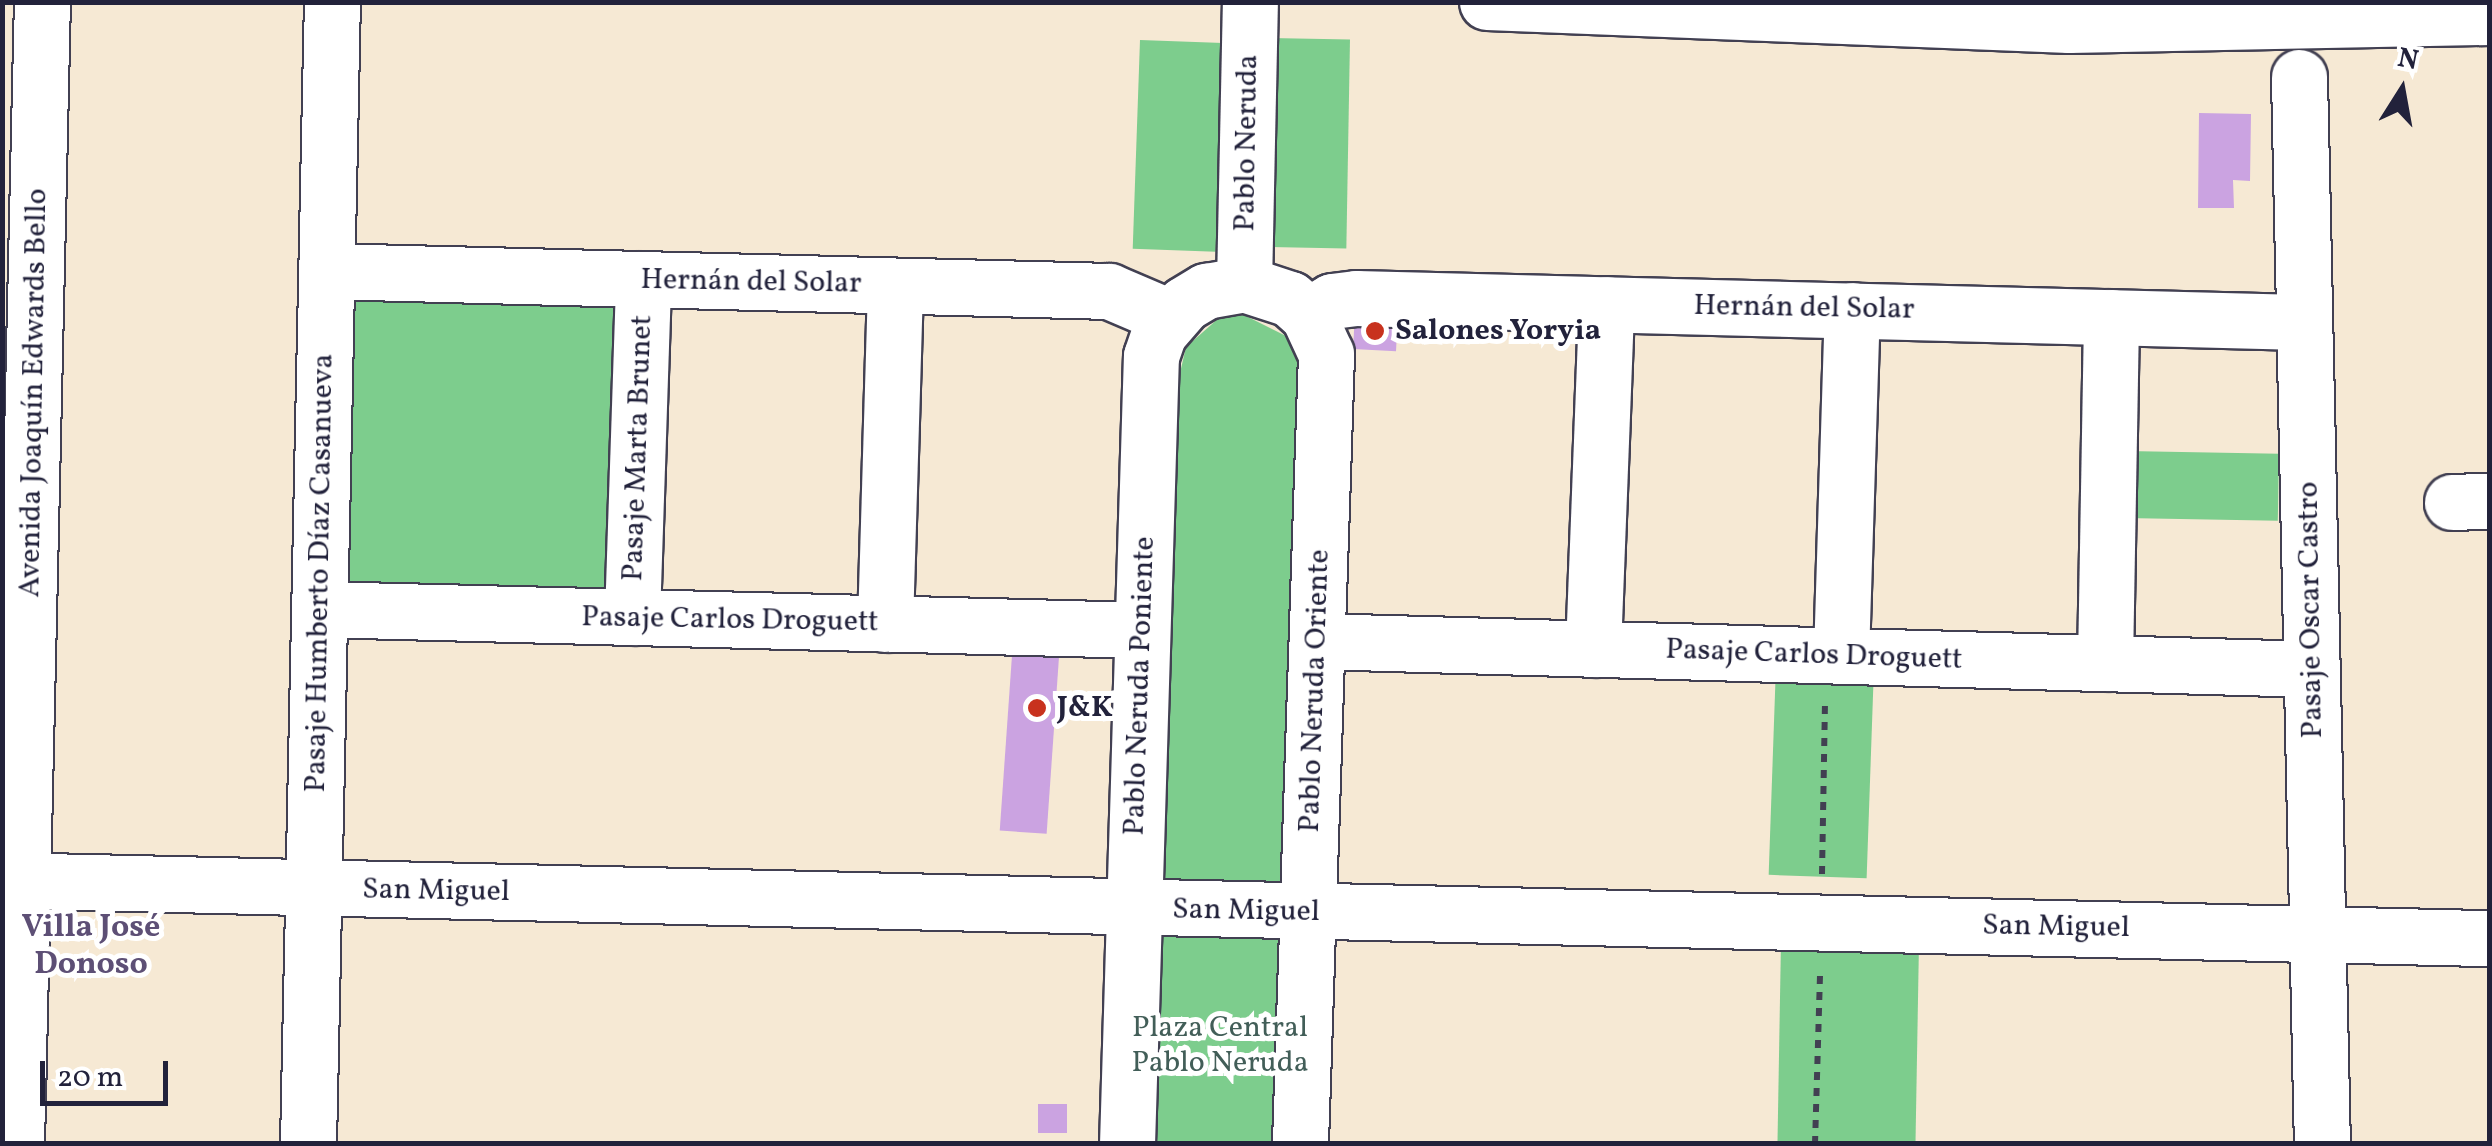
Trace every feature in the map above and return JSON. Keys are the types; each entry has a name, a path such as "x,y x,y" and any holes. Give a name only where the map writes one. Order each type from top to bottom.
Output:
{"street":[{"name":"Avenida Joaquín Edwards Bello","path":"16,1144 13,880 42,2"},
{"name":"Pasaje Humberto Díaz Casanueva","path":"308,1144 332,2"},
{"name":"Pablo Neruda","path":"1244,284 1250,2"},
{"path":"1487,2 2068,25 2490,17"},
{"name":"Pasaje Oscar Castro","path":"2299,78 2322,1144"},
{"name":"Hernán del Solar","path":"326,271 1109,291 1170,317"},
{"name":"Pasaje Marta Brunet","path":"632,617 643,280"},
{"path":"1170,317 1206,291 1244,284 1269,288 1308,315"},
{"path":"885,624 895,286"},
{"name":"Hernán del Solar","path":"1308,315 1332,301 1356,298 2304,322"},
{"path":"1593,649 1606,304"},
{"path":"1842,655 1852,310"},
{"name":"Pablo Neruda Oriente","path":"1300,1144 1327,376 1326,354 1308,315"},
{"name":"Pablo Neruda Poniente","path":"1128,1144 1150,356 1170,317"},
{"path":"2104,663 2112,317"},
{"name":"Pasaje Carlos Droguett","path":"319,609 1141,630"},
{"name":"Pasaje Carlos Droguett","path":"1317,640 2312,669"},
{"name":"San Miguel","path":"13,880 2490,938"}],"green space":[{"path":"1266,38 1350,39 1346,248 1262,247"},
{"path":"1140,40 1223,43 1216,252 1133,249"},
{"path":"349,290 620,295 615,604 344,599"},
{"name":"Plaza Central Pablo Neruda","path":"1244,315 1288,337 1300,369 1284,1143 1149,1144 1180,373 1186,347 1220,317"},
{"path":"2126,451 2279,454 2278,521 2125,518"},
{"path":"1776,665 1874,668 1867,878 1769,875"},
{"path":"1781,941 1919,943 1915,1144 1777,1144"}],"building":[{"path":"2199,113 2251,114 2250,181 2233,180 2234,208 2198,208"},
{"name":"Salones Yoryia","path":"1355,312 1398,314 1396,351 1353,349"},
{"path":"1013,641 1060,644 1047,834 1000,831"},
{"path":"1038,1104 1067,1104 1067,1133 1038,1133"}],"place":[{"name":"Salones Yoryia","path":"1375,331"},
{"name":"J&K","path":"1037,708"}],"district":[{"name":"Villa José Donoso","path":"91,948"}]}
